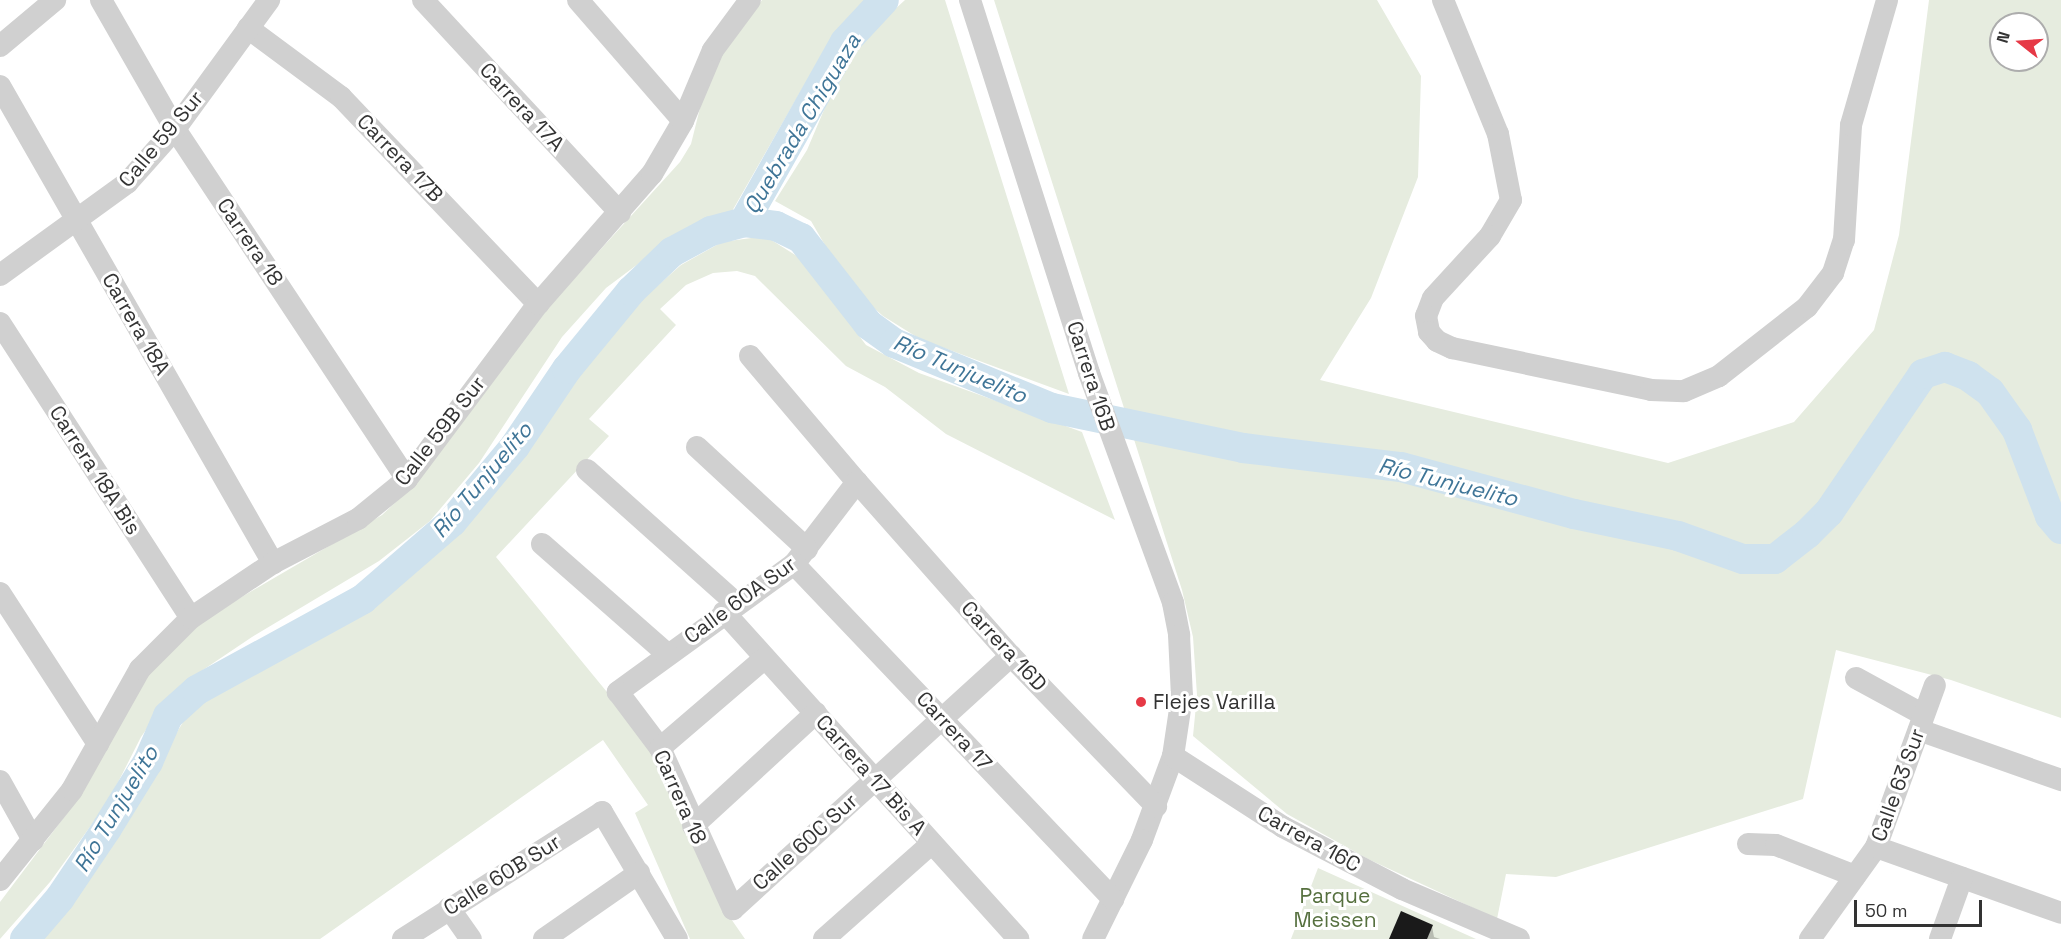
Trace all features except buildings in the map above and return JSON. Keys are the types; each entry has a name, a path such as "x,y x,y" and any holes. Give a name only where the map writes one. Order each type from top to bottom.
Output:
{"street":[{"path":"0,46 55,0"},
{"name":"Carrera 18","path":"101,0 175,129 407,480"},
{"name":"Calle 59 Sur","path":"0,274 78,222 127,183 175,129 269,0"},
{"name":"Carrera 17A","path":"423,0 620,213"},
{"path":"578,0 683,121"},
{"name":"Calle 59B Sur","path":"0,880 72,790 140,669 191,618 273,563 358,519 407,480 538,304 652,174 683,121 713,50 750,0"},
{"name":"Carrera 16B","path":"970,0 1089,373 1126,480 1173,603 1179,635 1182,696 1173,756 1156,806 1093,939"},
{"path":"1443,0 1498,134 1511,200 1490,236 1433,298 1426,316 1429,332 1437,341 1452,348 1651,390 1684,391 1719,376 1807,307 1833,273 1844,240 1851,124 1887,0"},
{"name":"Carrera 17B","path":"248,28 341,97 538,304"},
{"name":"Carrera 18A","path":"0,86 273,563"},
{"name":"Carrera 18A Bis","path":"0,323 191,618"},
{"path":"750,356 857,482"},
{"name":"Carrera 17","path":"697,447 801,556 943,719 1113,899"},
{"name":"Carrera 17 Bis A","path":"587,470 730,608 765,658 1018,939"},
{"name":"Calle 60A Sur","path":"618,692 666,654 801,556 857,482"},
{"name":"Carrera 16D","path":"857,482 1011,656 1156,806"},
{"path":"542,544 666,654"},
{"path":"0,593 98,744"},
{"name":"Calle 60C Sur","path":"733,909 1011,656"},
{"path":"660,748 765,658"},
{"path":"1856,678 1922,722 2061,780"},
{"name":"Calle 63 Sur","path":"1810,939 1876,847 1935,684"},
{"name":"Carrera 18","path":"618,692 660,748 693,826 733,909"},
{"path":"693,826 816,713"},
{"name":"Carrera 16C","path":"1173,756 1283,827 1402,889 1519,939"},
{"path":"0,781 33,840"},
{"name":"Calle 60B Sur","path":"403,939 602,812 639,873"},
{"path":"824,939 932,843"},
{"path":"1748,844 1776,845 1855,876"},
{"path":"1876,847 2061,913"},
{"path":"544,939 639,873 677,939"},
{"path":"1940,939 1962,878"},
{"path":"449,908 471,939"}],"green space":[{"path":"762,0 865,0 840,29 802,89 731,213 682,231 606,288 562,337 479,463 430,521 379,561 252,637 188,680 164,704 141,737 108,802 50,882 0,939 0,902 83,792 136,683 209,616 382,515 416,483 551,304 680,162 691,144 703,96 720,54"},
{"path":"905,0 945,0 1069,394 920,339 883,316 848,285 811,221 775,201 807,150 835,84 856,45"},
{"path":"994,0 1377,0 1421,76 1418,177 1371,298 1320,380 1668,463 1794,422 1874,330 1899,235 1929,0 2061,0 2061,718 1951,680 1836,650 1803,799 1556,877 1506,874 1497,919 1368,859 1287,814 1193,736 1197,695 1193,637 1182,590"},
{"path":"765,236 800,258 866,345 919,373 1082,432 1115,520 946,434 885,387 846,366 755,276 737,271 713,273 686,285 660,309 676,325 589,419 609,436 496,557 648,742 727,913 745,939 690,939 635,813 648,805 603,740 320,939 42,939 82,887 188,714 210,695 261,664 379,602 445,544 530,445 576,379 638,303 681,265 722,242"},
{"name":"Parque Meissen","path":"1318,868 1476,939 1291,939"}],"waterway":[{"name":"Quebrada Chiguaza","path":"744,222 845,42 884,0"},
{"name":"Río Tunjuelito","path":"25,939 60,898 107,828 148,762 168,716 197,690 363,599 452,522 515,446 567,369 631,291 672,252 711,231 744,222 776,226 801,238 869,325 894,343 1052,408 1243,448 1401,467 1574,514 1678,536 1743,559 1775,559 1807,534 1829,512 1923,374 1945,367 1968,376 1990,392 2017,430 2050,516 2061,529"}],"place":[{"name":"Flejes Varilla","path":"1141,702"}]}
